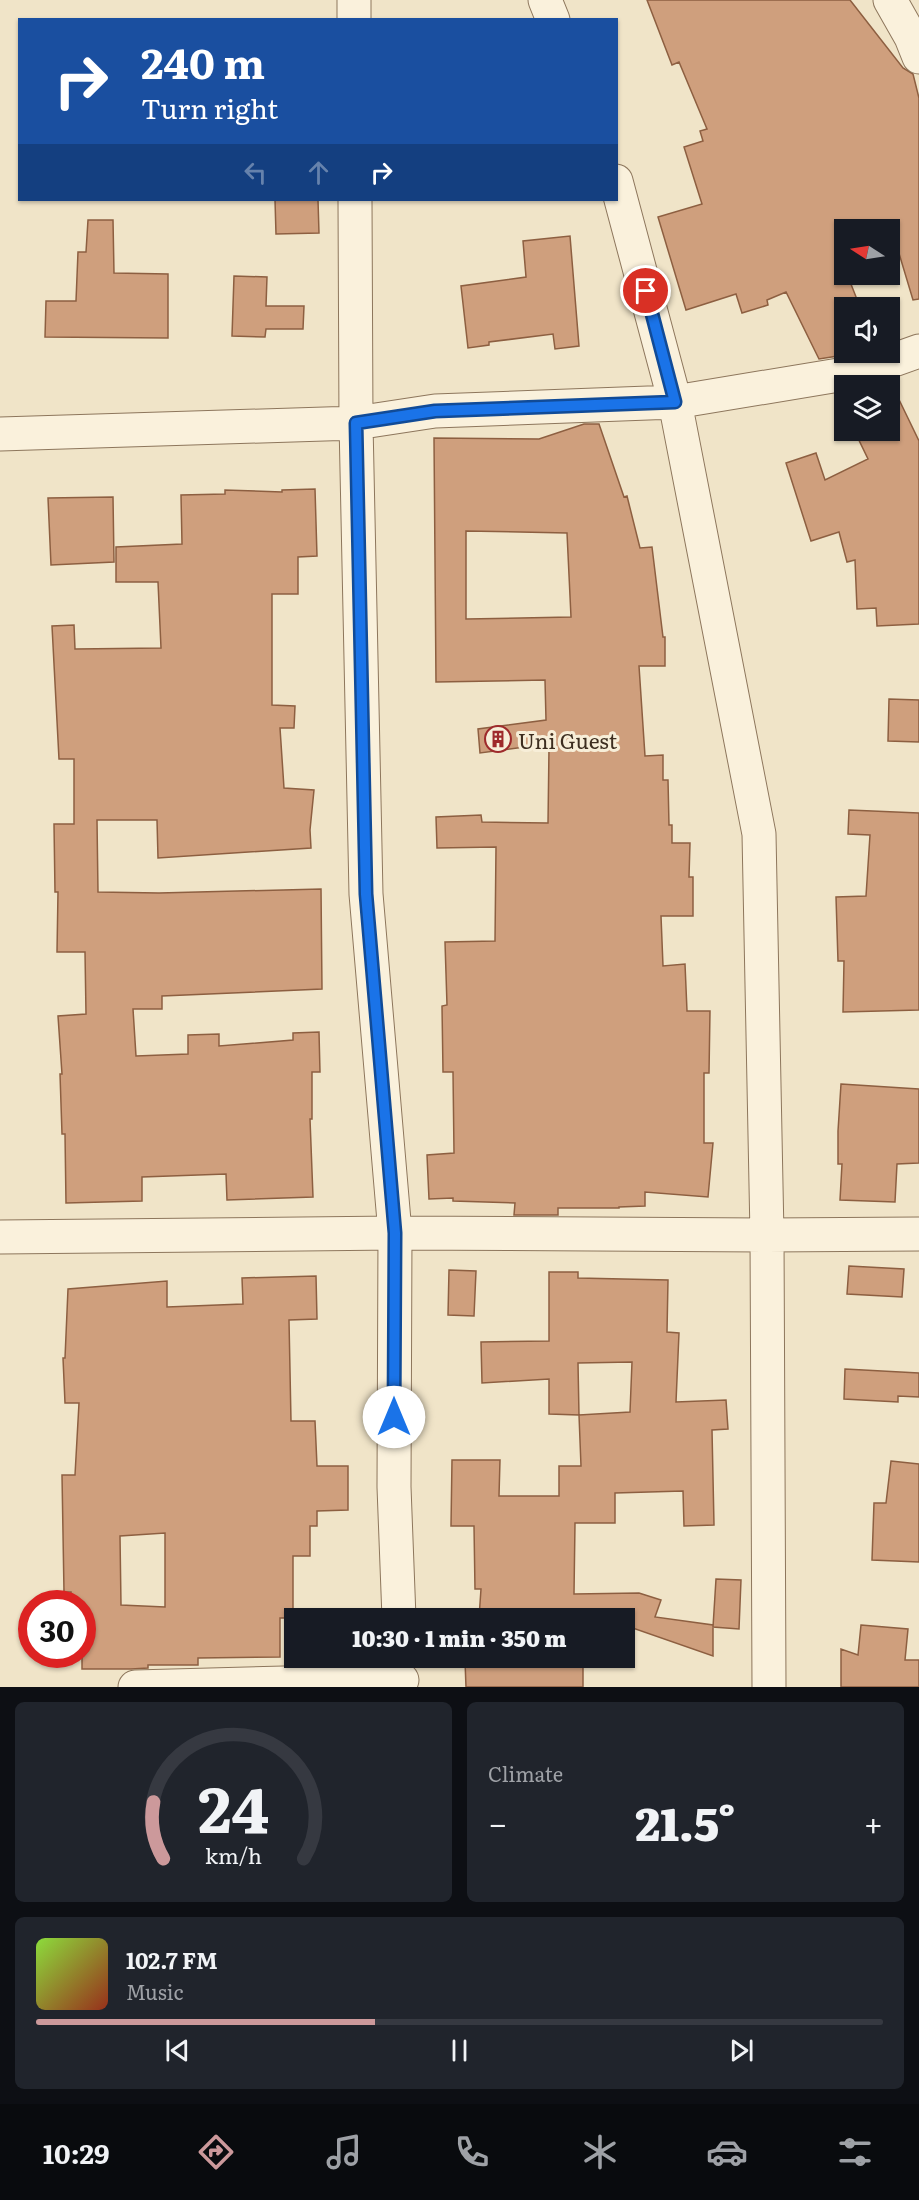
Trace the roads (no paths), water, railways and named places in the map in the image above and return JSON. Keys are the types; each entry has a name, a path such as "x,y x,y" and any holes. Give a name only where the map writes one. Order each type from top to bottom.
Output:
{"street":[{"path":"354,0 354,18"},
{"path":"545,0 552,18"},
{"path":"890,0 911,37 919,57"},
{"path":"618,188 675,402 759,834 767,1235 769,1687"},
{"path":"355,201 356,423 366,894 395,1233 394,1487 399,1608"},
{"path":"0,434 356,423 435,411 675,402 862,371 919,351"},
{"path":"0,1237 395,1233 919,1234"},
{"path":"135,1687 402,1675"}],"place":[{"name":"Uni Guest","path":"498,739"}]}
